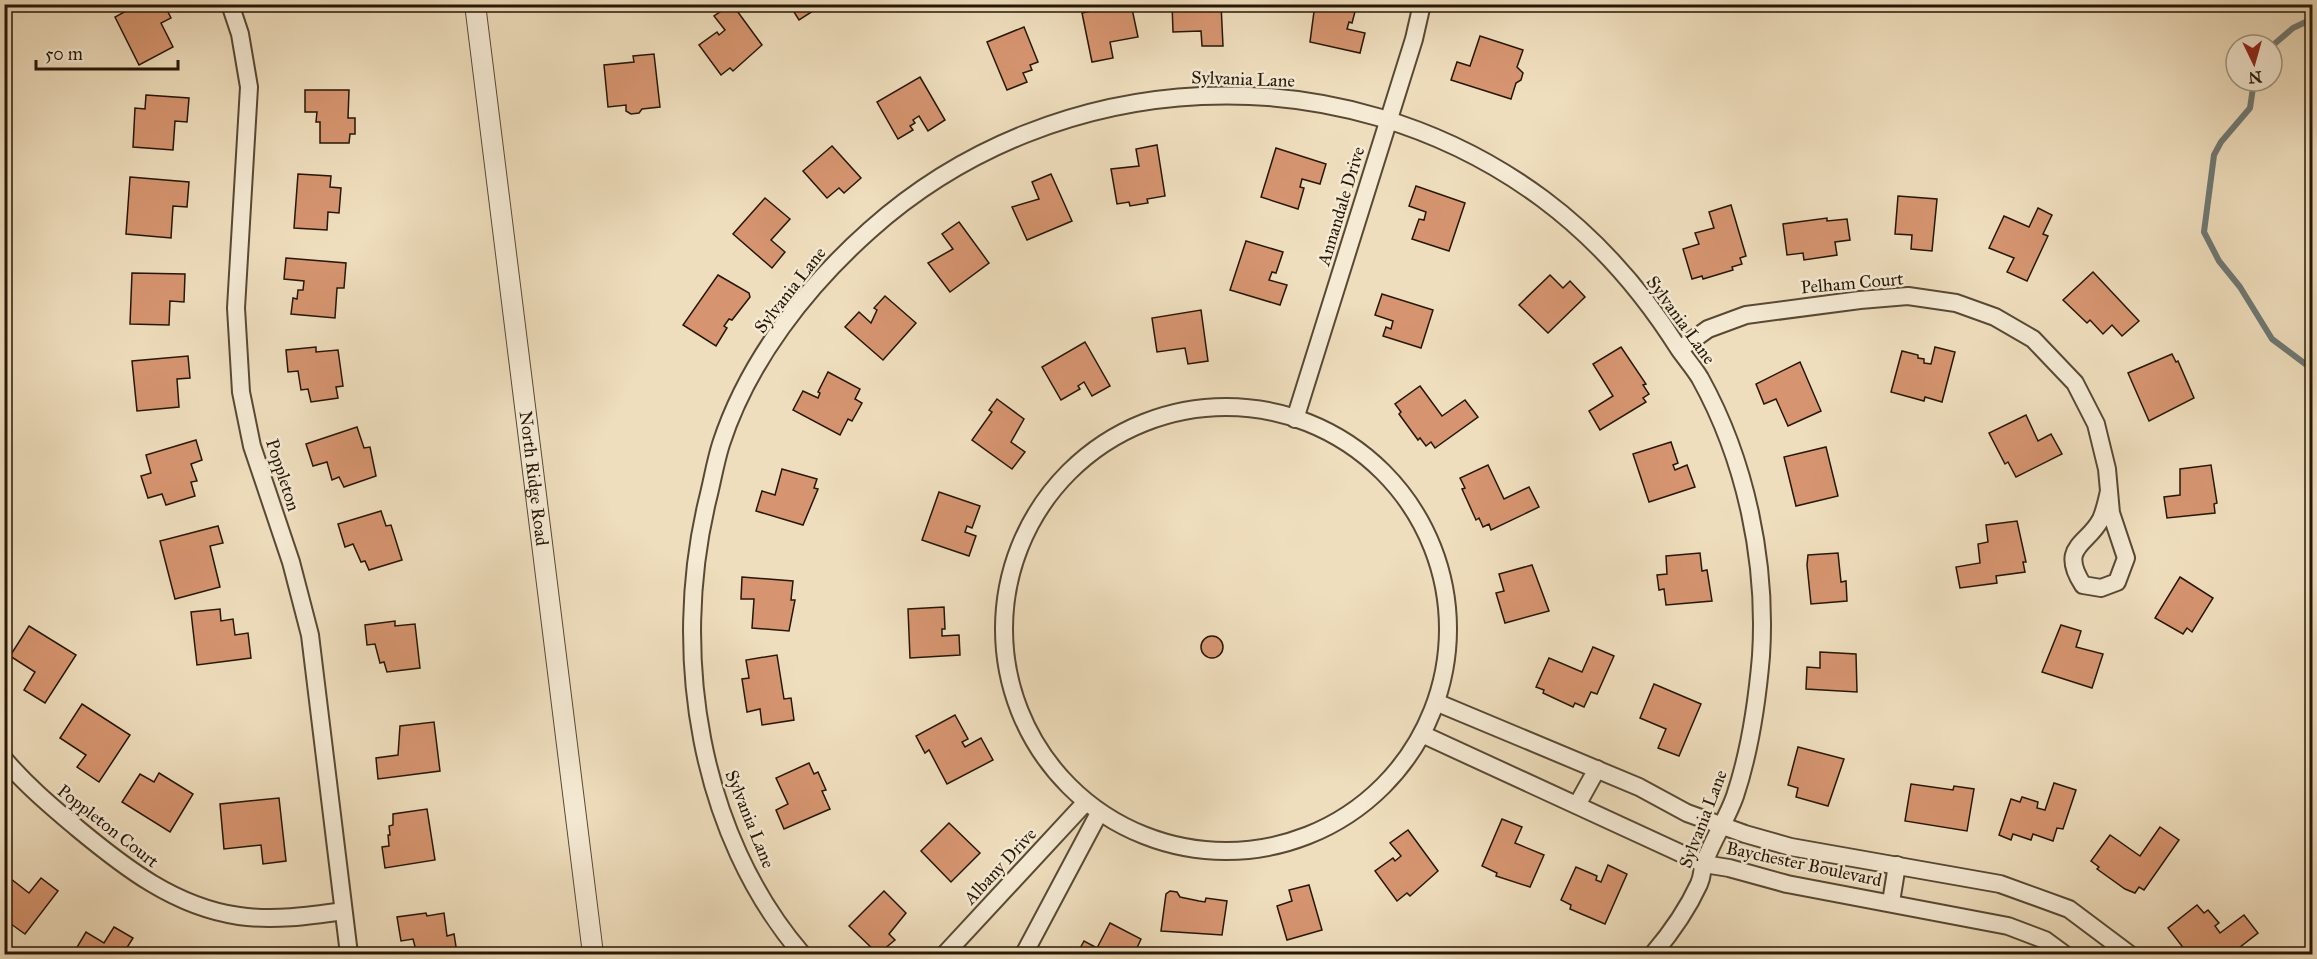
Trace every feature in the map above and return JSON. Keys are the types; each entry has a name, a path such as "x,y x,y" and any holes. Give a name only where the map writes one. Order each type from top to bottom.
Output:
{"street":[{"name":"Poppleton","path":"230,4 245,56 249,87 236,308 241,392 252,446 291,562 310,635 318,685 349,954"},
{"name":"North Ridge Road","path":"475,4 593,954"},
{"name":"Annandale Drive","path":"1295,419 1414,39 1422,4"},
{"name":"Sylvania Lane","path":"802,954 787,937 744,865 710,778 693,662 695,570 722,441 749,381 780,328 833,263 902,201 976,155 1064,118 1156,98 1227,94 1306,100 1389,119 1480,159 1545,200 1612,259 1668,329 1698,375 1734,455 1749,514 1760,579 1761,644 1752,727 1733,802 1703,864 1701,881 1653,954"},
{"name":"Pelham Court","path":"1680,349 1708,329 1746,315 1770,310 1908,296 1956,303 1995,317 2033,339 2075,383 2096,424 2107,469 2109,491 2111,513 2126,558 2117,582 2101,588 2083,585 2075,573 2078,543 2100,520 2109,491"},
{"path":"1245,409 1295,419 1340,438 1366,456 1390,478 1424,526 1442,574 1449,617 1448,654 1438,703 1424,735 1401,770 1333,822 1294,839 1254,848 1212,850 1170,844 1098,815 1045,761 1020,717 1005,668 1002,617 1011,567 1030,520 1060,479 1099,446 1144,422 1194,410 1245,409"},
{"name":"Baychester Boulevard","path":"1438,703 1598,769 1639,787 1687,813 1720,825 1791,847 2000,884 2069,909 2130,954"},
{"name":"Baychester Boulevard","path":"1424,735 1703,864 1729,868 1787,884 1892,902 2008,926 2045,940 2064,954"},
{"name":"Poppleton Court","path":"4,759 26,785 124,867 150,883 184,899 240,916 305,916 343,911"},
{"path":"1577,805 1598,769"},
{"name":"Albany Drive","path":"945,954 1085,803"},
{"path":"1024,954 1098,815"},
{"name":"Baychester Boulevard","path":"1892,902 1898,865"}],"building":[{"path":"139,4 164,4 171,18 161,23 173,47 139,65 115,17"},
{"path":"732,4 762,45 733,71 730,68 721,75 699,45 717,32 719,35 725,30 714,16"},
{"path":"789,4 824,4 799,20"},
{"path":"1131,4 1138,37 1110,42 1113,58 1092,62 1082,13"},
{"path":"1172,4 1221,4 1223,46 1202,46 1201,31 1173,32"},
{"path":"1315,4 1357,4 1352,23 1349,22 1347,29 1365,33 1360,53 1310,42"},
{"path":"1024,27 1038,62 1030,65 1032,70 1023,73 1027,82 1007,90 987,42"},
{"path":"1480,36 1523,50 1517,67 1523,73 1521,80 1516,83 1511,99 1451,80 1457,62 1470,66"},
{"path":"654,54 660,107 642,109 639,113 631,114 626,111 626,105 608,107 604,65 634,62 633,56"},
{"path":"920,77 945,120 928,131 919,116 910,126 913,130 898,139 877,102"},
{"path":"305,90 349,90 348,118 355,118 355,134 350,134 349,143 320,143 320,122 316,122 317,112 305,112"},
{"path":"146,95 189,98 187,122 175,121 173,150 133,147 135,108 145,109"},
{"path":"1157,145 1165,196 1147,199 1148,203 1130,206 1129,202 1117,204 1111,169 1139,166 1136,149"},
{"path":"832,146 861,178 844,193 839,188 827,198 803,171"},
{"path":"1276,148 1326,164 1320,184 1302,179 1300,187 1304,188 1298,209 1261,197"},
{"path":"298,174 331,176 330,187 341,188 339,213 328,212 327,230 294,228"},
{"path":"1051,174 1072,221 1027,240 1012,207 1039,199 1032,182"},
{"path":"130,177 189,182 187,207 173,206 171,238 126,234"},
{"path":"1416,186 1465,203 1449,251 1412,239 1419,219 1424,220 1426,212 1409,206"},
{"path":"1898,196 1937,199 1932,251 1911,249 1912,235 1895,234"},
{"path":"765,198 790,219 771,240 785,252 772,268 733,234"},
{"path":"1731,205 1746,256 1740,258 1742,264 1732,267 1733,270 1703,279 1702,276 1692,279 1683,249 1699,244 1695,233 1714,228 1709,212"},
{"path":"2038,208 2052,215 2043,234 2048,236 2027,281 2007,272 2014,258 1989,248 2004,216 2029,227"},
{"path":"1827,218 1827,221 1847,219 1850,240 1835,242 1837,255 1804,260 1803,253 1787,255 1783,224"},
{"path":"959,222 989,263 950,292 928,263 953,249 942,234"},
{"path":"1246,241 1283,252 1276,273 1272,272 1269,280 1287,285 1280,305 1230,290"},
{"path":"286,258 346,263 344,288 337,288 335,318 291,314 293,298 297,299 298,290 303,290 304,281 284,279"},
{"path":"2093,272 2139,321 2122,336 2112,325 2103,334 2090,320 2087,323 2063,300"},
{"path":"132,273 185,274 184,302 170,301 169,325 130,324"},
{"path":"718,275 749,293 750,297 732,320 729,319 724,326 727,328 716,346 683,325"},
{"path":"1550,275 1563,288 1570,281 1585,297 1548,333 1519,305"},
{"path":"1382,294 1433,310 1421,348 1383,336 1386,327 1391,329 1393,321 1375,315"},
{"path":"885,296 916,323 883,360 845,327 859,312 871,323 877,310 874,308"},
{"path":"1201,310 1208,361 1188,364 1185,348 1157,352 1152,318"},
{"path":"1085,342 1110,386 1092,396 1084,382 1078,386 1080,389 1061,400 1042,367"},
{"path":"316,347 316,352 338,350 343,386 336,387 338,398 311,402 308,389 301,390 298,371 288,372 286,350"},
{"path":"1621,347 1646,384 1643,385 1649,394 1643,398 1646,402 1600,430 1589,411 1613,396 1593,364"},
{"path":"1935,347 1955,352 1942,402 1925,397 1924,401 1891,392 1902,351 1918,355 1918,358 1924,359 1924,363 1931,364"},
{"path":"2172,354 2176,362 2178,361 2194,398 2149,421 2128,373"},
{"path":"188,356 190,378 177,379 179,407 137,411 132,361"},
{"path":"1800,362 1821,411 1788,426 1776,399 1764,404 1756,384"},
{"path":"828,372 860,389 855,399 862,403 852,421 848,419 840,435 793,410 803,391 818,398 820,393 818,392"},
{"path":"1420,386 1442,416 1465,400 1478,417 1435,448 1431,442 1426,446 1420,438 1418,440 1399,414 1401,412 1395,404"},
{"path":"997,399 1024,419 1011,442 1025,452 1012,469 972,440 992,412 989,410"},
{"path":"2026,415 2038,441 2051,434 2062,454 2016,477 2008,462 2005,464 1989,433"},
{"path":"357,427 364,448 370,447 376,476 344,487 339,477 332,480 327,462 313,466 306,444"},
{"path":"196,440 202,460 191,464 197,481 191,482 195,496 166,505 162,494 148,498 141,476 151,473 146,455"},
{"path":"1671,442 1678,463 1673,465 1675,470 1687,465 1695,487 1649,502 1633,454"},
{"path":"1826,447 1838,496 1796,506 1784,457"},
{"path":"1488,465 1504,499 1529,487 1539,507 1491,530 1489,524 1483,527 1479,518 1476,520 1462,489 1465,488 1460,478"},
{"path":"2211,465 2217,503 2214,504 2215,513 2167,518 2164,497 2180,495 2180,469"},
{"path":"782,469 817,479 814,488 818,489 803,525 756,511 762,491 775,495"},
{"path":"939,492 980,506 972,528 967,526 965,532 976,536 969,556 922,540"},
{"path":"381,511 386,526 391,525 402,560 369,570 365,561 361,562 353,544 345,547 338,524"},
{"path":"2017,521 2026,562 2023,562 2025,572 1996,576 1997,583 1960,588 1956,567 1980,563 1978,544 1988,542 1986,525"},
{"path":"218,526 223,543 210,546 220,587 175,599 160,541"},
{"path":"1700,553 1702,571 1707,570 1712,601 1666,605 1664,589 1659,590 1657,575 1667,574 1666,556"},
{"path":"1838,553 1841,582 1846,581 1847,601 1811,604 1808,555"},
{"path":"1532,565 1549,611 1505,623 1496,593 1504,591 1499,574"},
{"path":"742,577 793,581 791,600 795,600 789,631 752,628 754,599 741,599"},
{"path":"2180,577 2213,598 2192,632 2187,628 2183,634 2155,618"},
{"path":"944,607 945,629 942,629 942,636 959,635 960,655 910,658 908,609"},
{"path":"220,609 221,621 233,619 235,635 248,633 251,658 197,665 191,612"},
{"path":"395,621 395,626 415,624 420,668 387,672 384,662 380,663 375,644 367,645 365,625"},
{"path":"2061,625 2081,631 2076,647 2103,654 2092,688 2042,672"},
{"path":"29,626 76,655 45,703 24,690 35,672 10,656"},
{"path":"1212,636 1220,639 1223,647 1220,655 1212,658 1204,655 1201,647 1204,639"},
{"path":"1593,647 1614,656 1597,694 1591,692 1584,707 1575,703 1573,707 1543,693 1544,690 1536,687 1549,658 1582,672"},
{"path":"1820,652 1856,654 1857,692 1806,689 1807,667 1820,668"},
{"path":"777,655 784,699 791,698 794,720 762,725 760,709 747,712 742,679 749,678 746,660"},
{"path":"1654,684 1701,704 1679,756 1658,748 1666,729 1640,718"},
{"path":"82,704 130,735 99,782 77,767 86,755 60,738"},
{"path":"955,715 968,739 962,742 965,747 981,738 993,760 947,784 929,750 925,753 916,736"},
{"path":"434,722 440,771 378,779 376,758 398,755 400,726"},
{"path":"1798,747 1844,759 1828,806 1796,797 1798,788 1788,785"},
{"path":"809,763 814,774 818,772 826,790 822,791 830,809 784,829 776,810 788,804 776,778"},
{"path":"159,773 193,794 170,832 122,802 140,774 154,782"},
{"path":"2054,783 2076,790 2063,829 2057,828 2053,841 2033,834 2031,840 2013,834 2011,840 1999,835 2011,799 2020,802 2022,797 2038,802 2037,808 2045,810"},
{"path":"1911,784 1953,790 1954,786 1974,789 1967,831 1905,821"},
{"path":"279,798 286,861 263,864 261,845 224,849 220,804"},
{"path":"427,809 435,860 385,868 382,847 389,846 389,826 393,825 393,814"},
{"path":"1502,819 1522,827 1515,843 1544,855 1530,887 1496,876 1497,873 1482,866"},
{"path":"949,823 980,853 951,882 921,851"},
{"path":"2160,827 2179,840 2144,890 2139,887 2135,893 2125,889 2097,869 2099,867 2091,861 2110,835 2140,856"},
{"path":"1408,830 1438,871 1410,896 1407,893 1397,901 1375,871 1393,858 1395,861 1401,856 1390,843"},
{"path":"1608,865 1627,874 1605,924 1570,909 1571,905 1561,900 1576,867 1597,876 1596,880 1601,882"},
{"path":"6,875 29,893 41,878 58,891 25,934 4,919"},
{"path":"1309,885 1322,930 1287,940 1277,906 1292,901 1289,890"},
{"path":"884,891 906,913 889,934 895,940 878,954 849,926"},
{"path":"1170,891 1177,892 1180,897 1199,901 1205,902 1206,898 1227,901 1222,935 1161,931 1166,894"},
{"path":"2197,905 2204,913 2208,910 2219,923 2215,926 2220,933 2244,915 2258,933 2231,954 2188,954 2168,928"},
{"path":"426,913 427,916 444,913 447,936 454,934 457,953 417,954 413,939 401,941 397,917"},
{"path":"1110,923 1141,939 1136,950 1138,954 1077,954 1084,941 1097,948"},
{"path":"114,927 133,938 123,954 73,954 86,932 104,943"}],"waterway":[{"path":"2284,36 2293,28 2312,19"},
{"path":"2252,93 2250,108 2221,142 2214,155 2204,232 2219,261 2240,287 2272,339 2312,369"}]}
